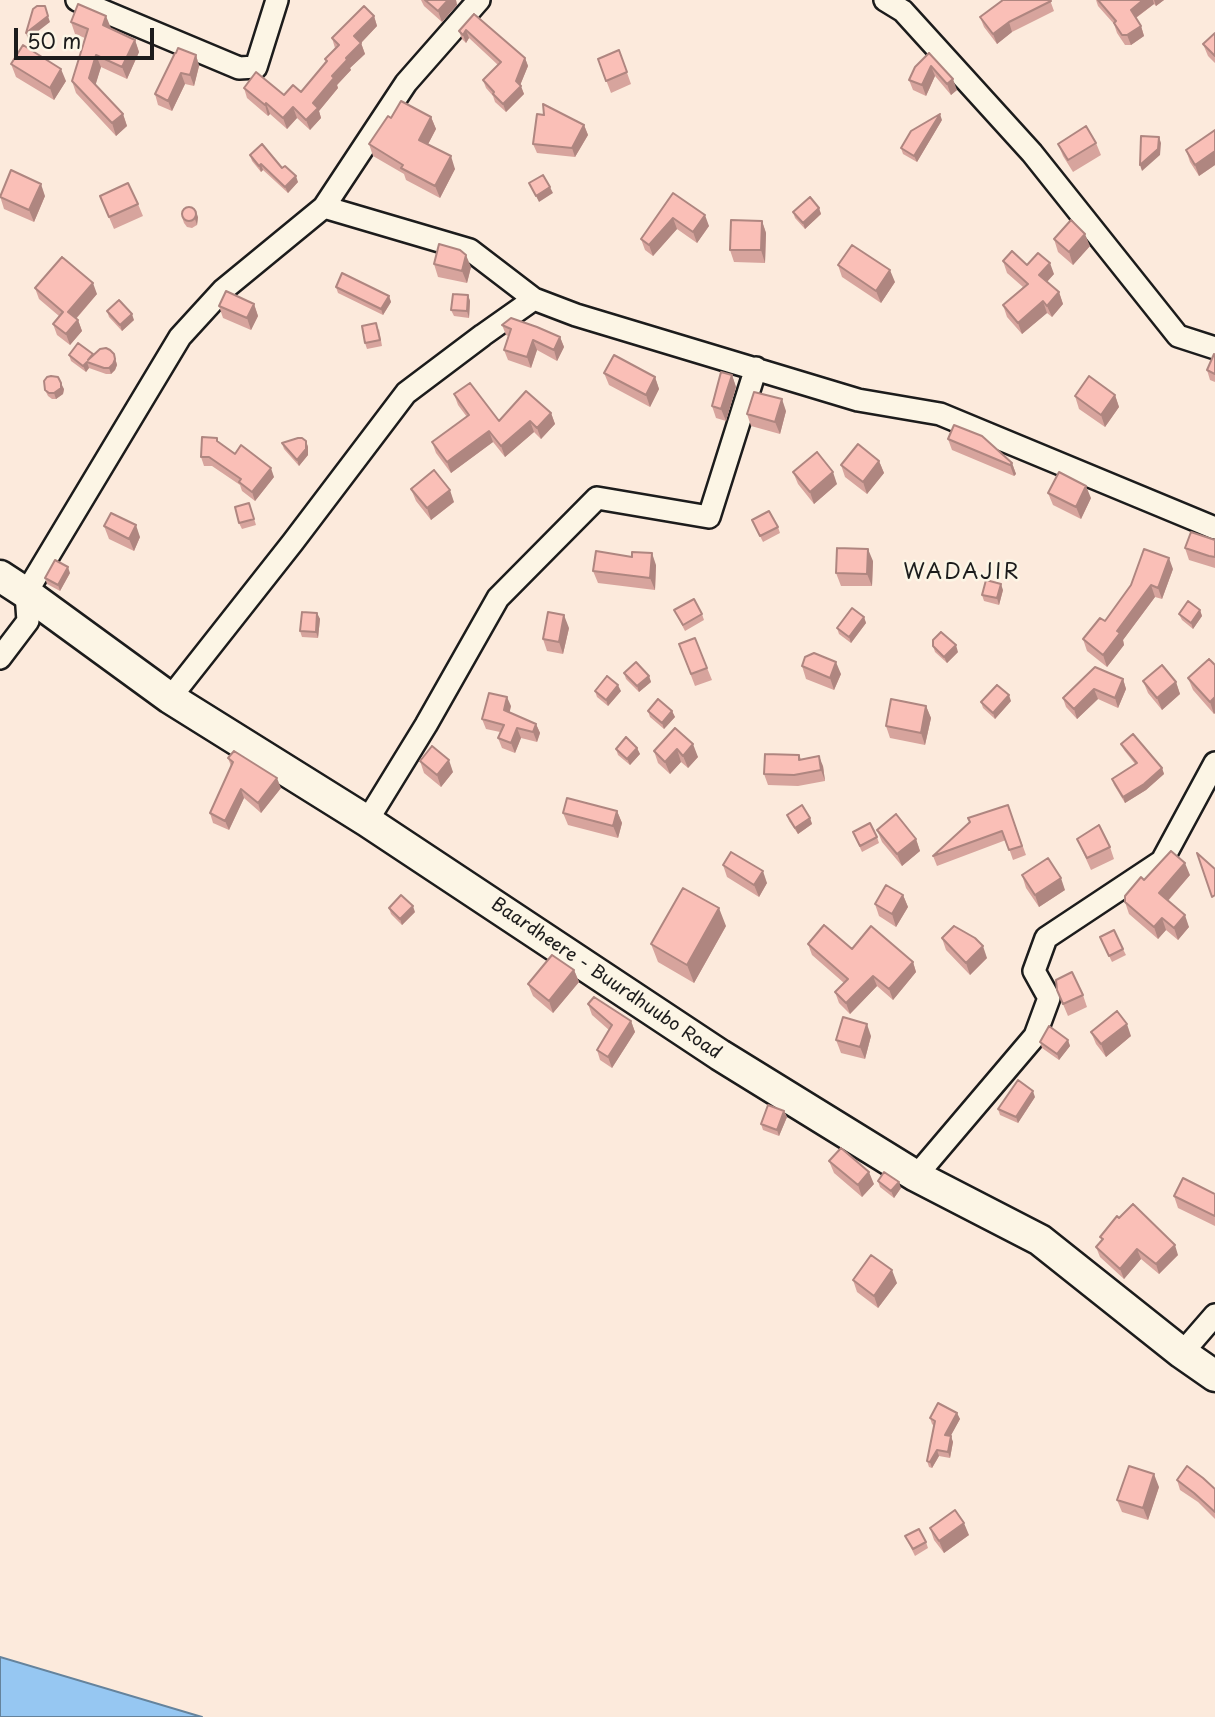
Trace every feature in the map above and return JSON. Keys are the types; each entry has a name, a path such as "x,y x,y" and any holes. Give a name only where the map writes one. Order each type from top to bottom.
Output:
{"main road":[{"name":"Baardheere - Buurdhuubo Road","path":"0,576 170,698 367,821 720,1055 916,1176 1040,1240 1215,1376"}],"street":[{"path":"77,0 239,68 256,67 277,0"},
{"path":"0,659 27,621 26,593 180,337 223,290 324,207 405,83 479,0"},
{"path":"900,4 1032,153 1178,336 1215,348"},
{"path":"324,207 470,250 534,299 576,315 858,400 940,414 1215,528"},
{"path":"170,698 406,393 534,299"},
{"path":"367,821 426,725 498,598 597,498 709,517 756,368"},
{"path":"916,1176 1035,1037 1049,998 1034,971 1046,938 1162,861 1215,763"},
{"path":"1182,1353 1215,1315"}],"water":[{"path":"0,1657 202,1717 0,1717"}],"building":[{"path":"425,0 448,0 438,11"},
{"path":"1003,0 1051,1 1009,22 993,34 980,17"},
{"path":"1098,0 1143,0 1131,10 1141,26 1127,35 1122,35 1114,23 1116,21"},
{"path":"78,4 106,16 103,25 135,40 122,67 96,55 89,78 123,114 112,123 72,81 88,29 71,22"},
{"path":"45,6 48,16 26,33 33,9"},
{"path":"364,6 374,16 354,36 361,43 332,76 334,78 313,103 318,108 306,120 293,107 283,118 244,88 256,72 284,95 293,85 301,92 339,45 332,38"},
{"path":"474,14 525,58 516,81 521,86 503,104 483,80 501,62 466,30 463,35 459,31"},
{"path":"1215,33 1215,56 1203,44"},
{"path":"23,45 61,69 50,88 11,64"},
{"path":"178,48 196,55 190,75 181,73 168,101 155,94"},
{"path":"619,50 627,72 606,81 598,59"},
{"path":"929,53 953,79 947,84 931,66 922,85 909,80 915,67"},
{"path":"401,101 431,117 419,140 451,156 435,186 401,168 403,165 369,144 388,116 391,118"},
{"path":"543,104 584,125 572,148 533,144 537,114 544,115"},
{"path":"940,114 914,156 901,148 911,131"},
{"path":"1086,126 1096,143 1068,160 1058,144"},
{"path":"1215,130 1215,151 1195,165 1186,150"},
{"path":"1141,136 1159,137 1158,149 1140,165"},
{"path":"262,144 282,168 285,166 296,176 285,187 250,155"},
{"path":"11,170 41,184 29,210 0,197"},
{"path":"543,175 550,187 536,196 529,183"},
{"path":"128,183 138,204 109,217 100,196"},
{"path":"673,193 705,215 693,232 673,218 649,245 641,239"},
{"path":"810,197 819,208 803,223 793,212"},
{"path":"186,207 192,207 196,214 192,221 186,221 182,217 182,211"},
{"path":"731,220 762,221 761,250 730,250"},
{"path":"1071,220 1085,234 1069,252 1054,239"},
{"path":"439,244 460,250 466,255 462,271 434,264"},
{"path":"852,245 890,270 876,291 838,265"},
{"path":"1012,251 1027,265 1038,253 1050,263 1039,275 1059,292 1047,306 1043,301 1018,323 1003,305 1028,284 1003,261"},
{"path":"62,257 93,283 68,312 78,320 66,334 53,324 63,312 35,288"},
{"path":"342,273 389,296 381,309 336,287"},
{"path":"226,291 254,304 247,318 219,306"},
{"path":"453,294 468,295 467,311 451,310"},
{"path":"119,300 132,314 120,325 107,311"},
{"path":"511,318 560,337 554,350 533,340 527,357 504,350 511,329 502,325"},
{"path":"376,323 380,340 365,343 362,326"},
{"path":"78,343 93,354 88,360 100,349 110,350 114,354 113,364 104,368 87,362 83,366 69,355"},
{"path":"614,355 655,377 646,395 604,373"},
{"path":"1215,355 1215,374 1207,370"},
{"path":"721,372 732,375 721,409 712,406"},
{"path":"51,376 58,377 61,383 61,388 54,393 45,390 44,381"},
{"path":"1089,376 1115,395 1101,415 1075,396"},
{"path":"470,383 499,421 526,391 551,413 537,428 530,421 501,446 489,431 447,462 432,442 469,415 454,394"},
{"path":"754,392 782,399 775,422 747,414"},
{"path":"954,425 982,436 1012,463 1010,465 948,439"},
{"path":"202,437 217,438 217,441 235,454 241,445 271,468 252,492 239,482 241,479 209,457 201,457"},
{"path":"298,438 306,441 306,449 297,460 282,443"},
{"path":"858,444 879,461 863,482 841,465"},
{"path":"817,452 833,472 810,492 793,472"},
{"path":"434,470 450,490 427,508 411,489"},
{"path":"1059,472 1086,486 1076,507 1048,493"},
{"path":"249,503 254,519 239,523 235,507"},
{"path":"769,511 778,527 760,536 752,520"},
{"path":"111,513 136,525 129,539 104,526"},
{"path":"1191,532 1215,540 1215,557 1185,548"},
{"path":"837,548 868,549 867,574 836,573"},
{"path":"1144,549 1169,558 1158,588 1151,585 1103,655 1083,639 1100,618 1105,621 1131,585"},
{"path":"596,551 632,557 632,552 652,553 650,578 593,571"},
{"path":"55,560 68,567 58,585 45,578"},
{"path":"986,580 1001,584 997,598 982,595"},
{"path":"694,599 702,614 683,625 674,610"},
{"path":"1188,601 1200,610 1191,623 1179,614"},
{"path":"852,608 864,617 849,637 837,628"},
{"path":"302,612 317,613 316,632 300,631"},
{"path":"548,612 564,615 559,642 543,639"},
{"path":"941,632 956,645 944,657 933,646 933,640"},
{"path":"695,638 707,668 691,674 679,644"},
{"path":"814,653 836,662 830,678 802,666 805,657"},
{"path":"1209,659 1215,665 1215,697 1210,702 1188,678"},
{"path":"636,662 649,676 637,686 624,673"},
{"path":"1162,665 1176,682 1157,698 1143,681"},
{"path":"1095,667 1123,679 1115,698 1094,689 1074,709 1063,698"},
{"path":"607,676 618,685 606,700 595,691"},
{"path":"997,685 1009,695 993,713 981,702"},
{"path":"489,693 507,697 504,710 536,724 533,732 517,728 511,743 498,738 504,725 482,719"},
{"path":"658,699 672,711 662,723 648,711"},
{"path":"891,699 926,706 921,733 886,726"},
{"path":"675,728 693,744 683,756 677,749 665,762 654,751"},
{"path":"1133,734 1162,768 1123,797 1112,779 1137,763 1121,744"},
{"path":"626,737 637,748 627,759 616,749"},
{"path":"432,746 449,760 437,775 420,761"},
{"path":"234,751 277,778 258,803 241,789 225,821 210,813 233,762 228,758"},
{"path":"765,754 799,755 799,760 819,756 821,770 794,775 764,774"},
{"path":"567,798 617,811 613,826 563,813"},
{"path":"802,805 810,818 795,828 787,815"},
{"path":"1008,805 1022,846 1009,850 1002,831 933,856 970,822 968,818"},
{"path":"896,814 916,839 897,854 877,830"},
{"path":"870,823 877,837 860,846 853,832"},
{"path":"1099,825 1110,847 1087,858 1077,839"},
{"path":"1171,851 1185,863 1159,893 1185,915 1174,928 1162,918 1154,927 1125,902 1125,896 1141,877 1144,880"},
{"path":"731,852 763,871 754,885 723,865"},
{"path":"1197,853 1215,869 1215,895 1212,897"},
{"path":"1048,858 1061,878 1035,895 1022,875"},
{"path":"886,885 903,895 892,914 875,904"},
{"path":"683,888 719,908 687,965 651,944"},
{"path":"401,895 413,906 400,919 389,908"},
{"path":"824,925 852,949 871,926 913,962 889,989 873,976 846,1003 835,992 848,979 808,944"},
{"path":"954,926 983,946 966,963 942,938"},
{"path":"1114,930 1123,949 1109,956 1100,937"},
{"path":"552,955 574,970 549,1001 528,984"},
{"path":"1072,972 1083,995 1063,1004 1056,980"},
{"path":"594,997 631,1021 608,1057 597,1050 612,1025 588,1004"},
{"path":"1117,1011 1127,1024 1101,1044 1091,1032"},
{"path":"843,1017 867,1024 860,1047 836,1040"},
{"path":"1049,1026 1068,1040 1057,1054 1040,1042"},
{"path":"1018,1080 1033,1091 1016,1117 998,1109"},
{"path":"768,1105 784,1111 777,1130 761,1124"},
{"path":"841,1148 869,1172 858,1185 829,1161"},
{"path":"884,1172 899,1182 891,1191 878,1181"},
{"path":"1183,1178 1215,1194 1215,1216 1174,1196"},
{"path":"1133,1204 1175,1245 1156,1264 1137,1249 1120,1269 1096,1247 1103,1239 1100,1237 1117,1216 1119,1218"},
{"path":"871,1255 892,1270 874,1296 853,1280"},
{"path":"938,1403 957,1413 945,1435 951,1436 948,1452 937,1450 930,1462 927,1461 935,1421 930,1418"},
{"path":"1129,1466 1154,1474 1143,1508 1117,1500"},
{"path":"1187,1466 1215,1489 1215,1512 1177,1480"},
{"path":"955,1510 964,1523 939,1541 930,1528"},
{"path":"919,1529 926,1542 913,1549 905,1536"}],"district":[{"name":"WADAJIR","path":"962,573"}]}
